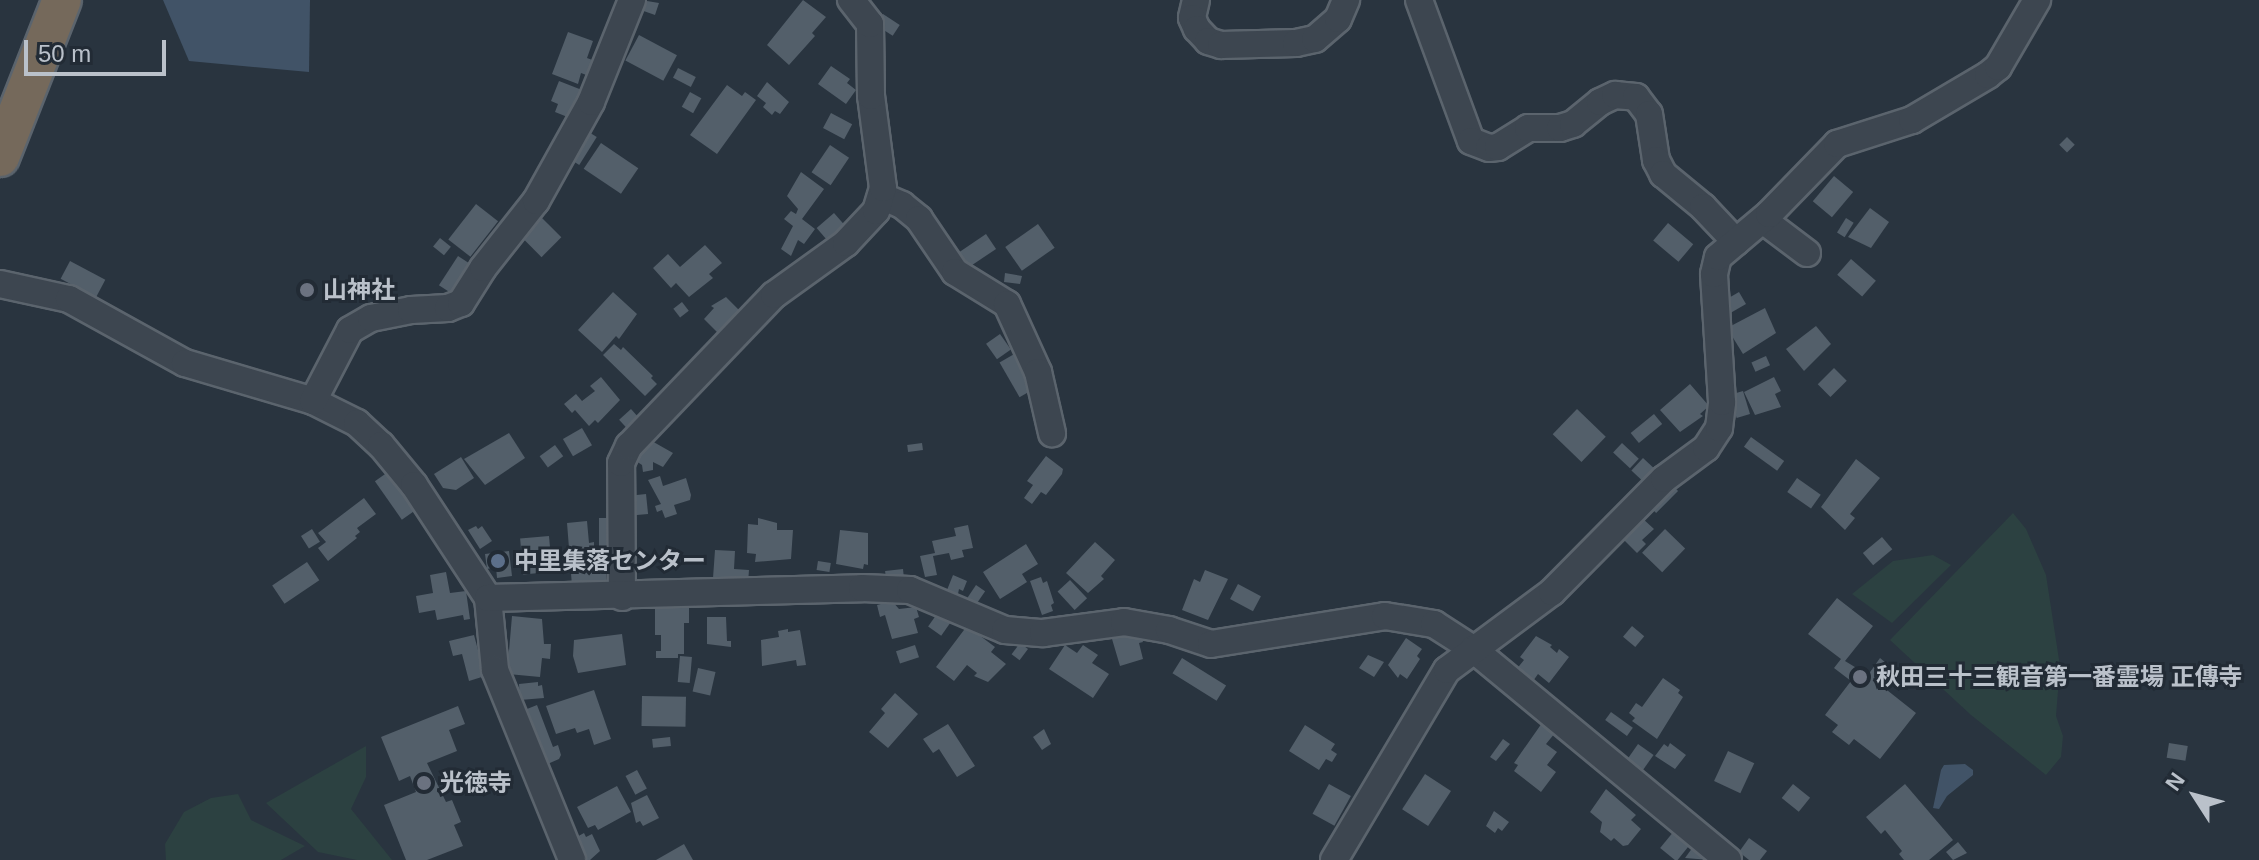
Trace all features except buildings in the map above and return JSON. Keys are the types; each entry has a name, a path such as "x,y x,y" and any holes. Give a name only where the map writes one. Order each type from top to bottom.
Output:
{"highway":[{"path":"0,157 62,0"}],"street":[{"path":"313,401 350,330 371,318 411,310 448,308 461,303 483,268 536,201 591,102 632,0"},
{"path":"622,597 621,463 629,446 774,295 862,228 876,211 883,188 871,96 870,24 851,0"},
{"path":"1196,0 1192,18 1197,29 1208,41 1221,45 1296,43 1315,39 1338,19 1346,0"},
{"path":"1419,0 1471,141 1489,148 1498,147 1528,128 1560,128 1573,124 1600,102 1615,95 1636,97 1649,114 1656,160 1663,174 1703,207 1736,242"},
{"path":"1334,860 1447,670 1552,592 1664,479 1706,448 1719,428 1722,402 1714,274 1718,257 1763,220 1837,144 1912,120 1998,67 2037,0"},
{"path":"881,196 902,205 919,219 955,272 1007,304 1038,372 1052,433"},
{"path":"1763,220 1807,253"},
{"path":"0,284 69,299 185,363 313,401 357,423 381,445 414,485 488,598 495,670 572,860"},
{"path":"488,598 622,597 862,588 910,590 1005,630 1043,633 1124,622 1169,630 1211,644 1385,616 1434,624 1473,649 1728,860"}],"green space":[{"path":"2013,513 2026,529 2046,575 2060,666 2056,716 2063,736 2061,757 2046,775 1971,715 1890,640"},
{"path":"1933,555 1951,565 1892,623 1852,594 1893,561"},
{"path":"366,746 366,777 351,809 392,860 357,860 318,852 266,803"},
{"path":"238,794 251,820 305,846 281,860 166,860 165,844 184,812 211,798"}],"water":[{"path":"163,0 310,0 309,72 189,61"},
{"path":"1965,764 1973,770 1973,775 1947,796 1939,809 1933,808 1944,765"}],"place":[{"name":"山神社","path":"307,290"},
{"name":"中里集落センター","path":"498,561"},
{"name":"秋田三十三観音第一番霊場 正傳寺","path":"1860,677"},
{"name":"光徳寺","path":"424,783"}]}
